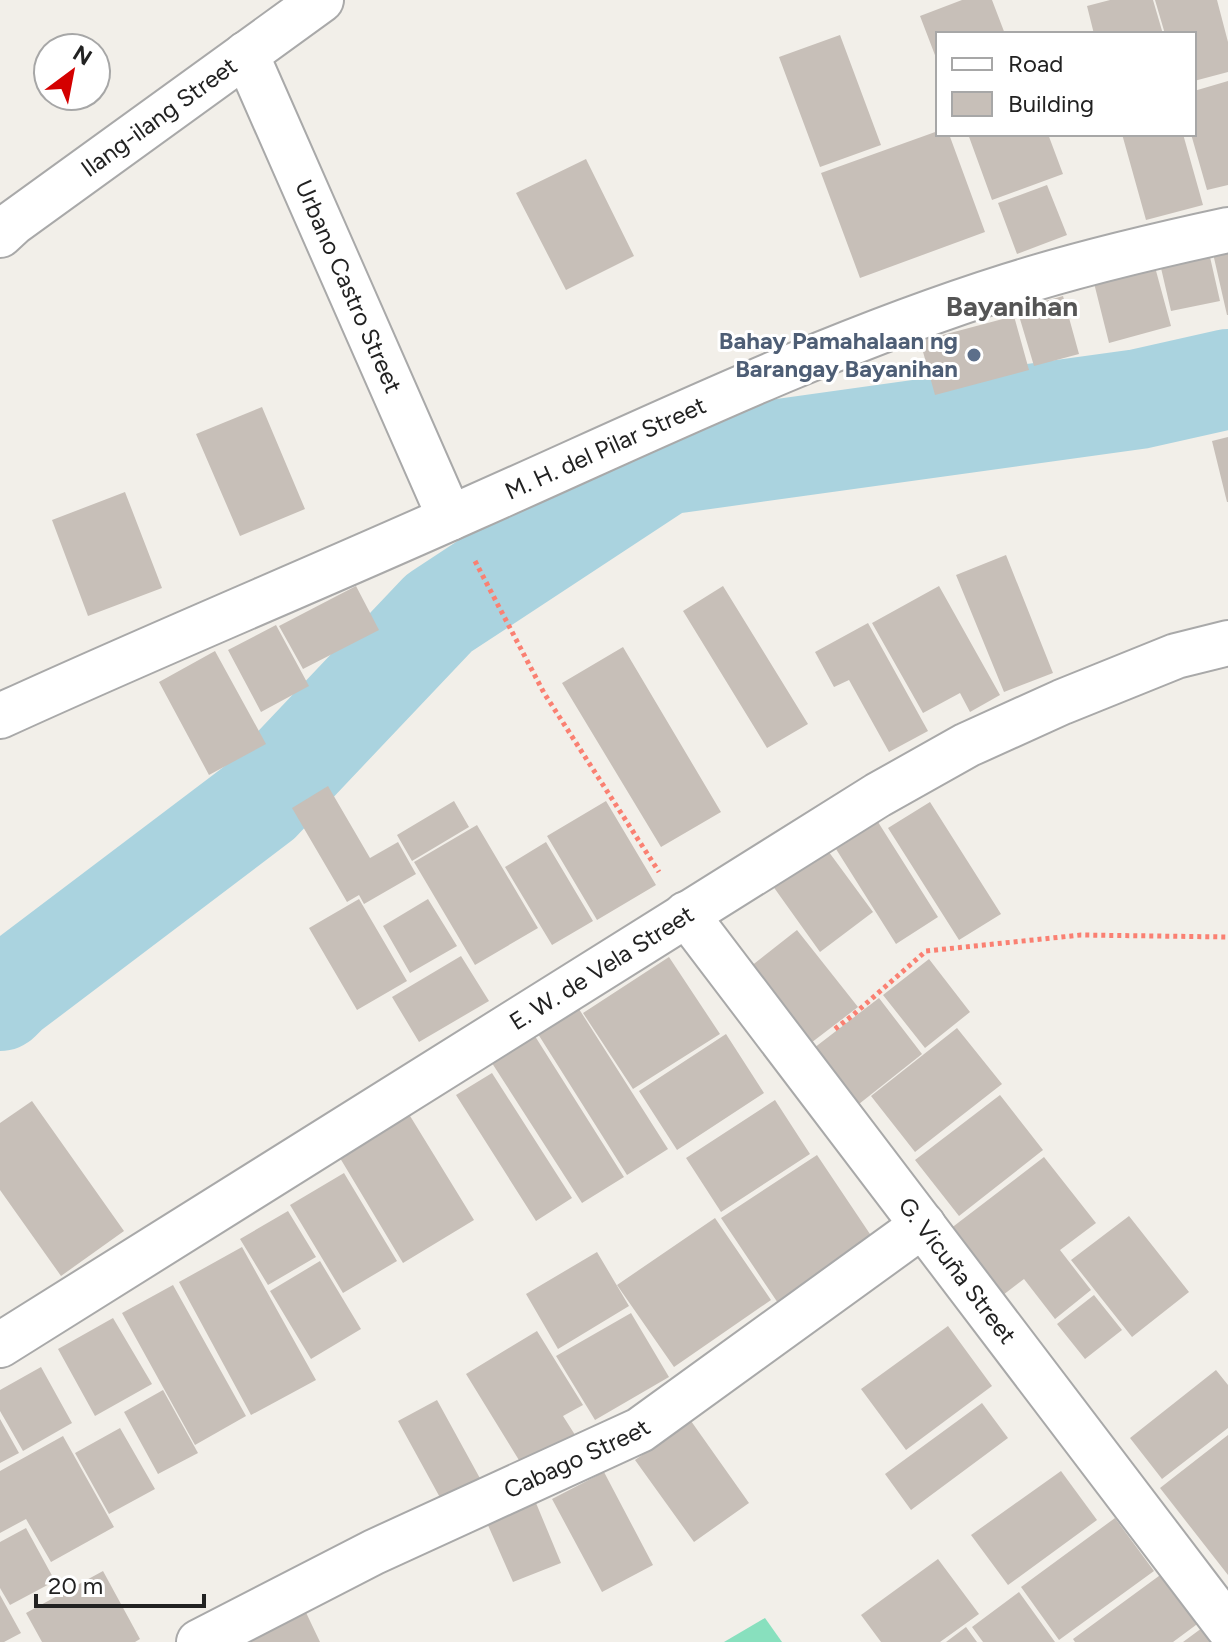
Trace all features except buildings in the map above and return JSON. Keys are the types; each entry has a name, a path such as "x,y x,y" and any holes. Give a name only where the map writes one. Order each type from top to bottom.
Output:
{"street":[{"name":"Ilang-ilang Street","path":"0,235 321,0"},
{"name":"Urbano Castro Street","path":"246,54 459,533"},
{"name":"M. H. del Pilar Street","path":"0,716 111,666 459,533 778,371 1010,285 1147,247 1228,230"},
{"name":"E. W. de Vela Street","path":"0,1345 878,795 967,745 1062,702 1176,656 1228,643"},
{"name":"G. Vicuña Street","path":"686,914 1228,1627"},
{"name":"Cabago Street","path":"199,1642 374,1552 640,1430 923,1225"}],"path":[{"path":"459,533 544,693 686,914"},
{"path":"796,1058 853,1015 926,951 1081,935 1228,937"}],"green space":[{"path":"765,1618 782,1642 724,1642"}],"waterway":[{"path":"0,1001 260,802 439,613 664,465 1139,399 1228,379"}],"place":[{"name":"Bahay Pamahalaan ng Barangay Bayanihan","path":"974,355"}],"district":[{"name":"Bayanihan","path":"1012,306"}]}
